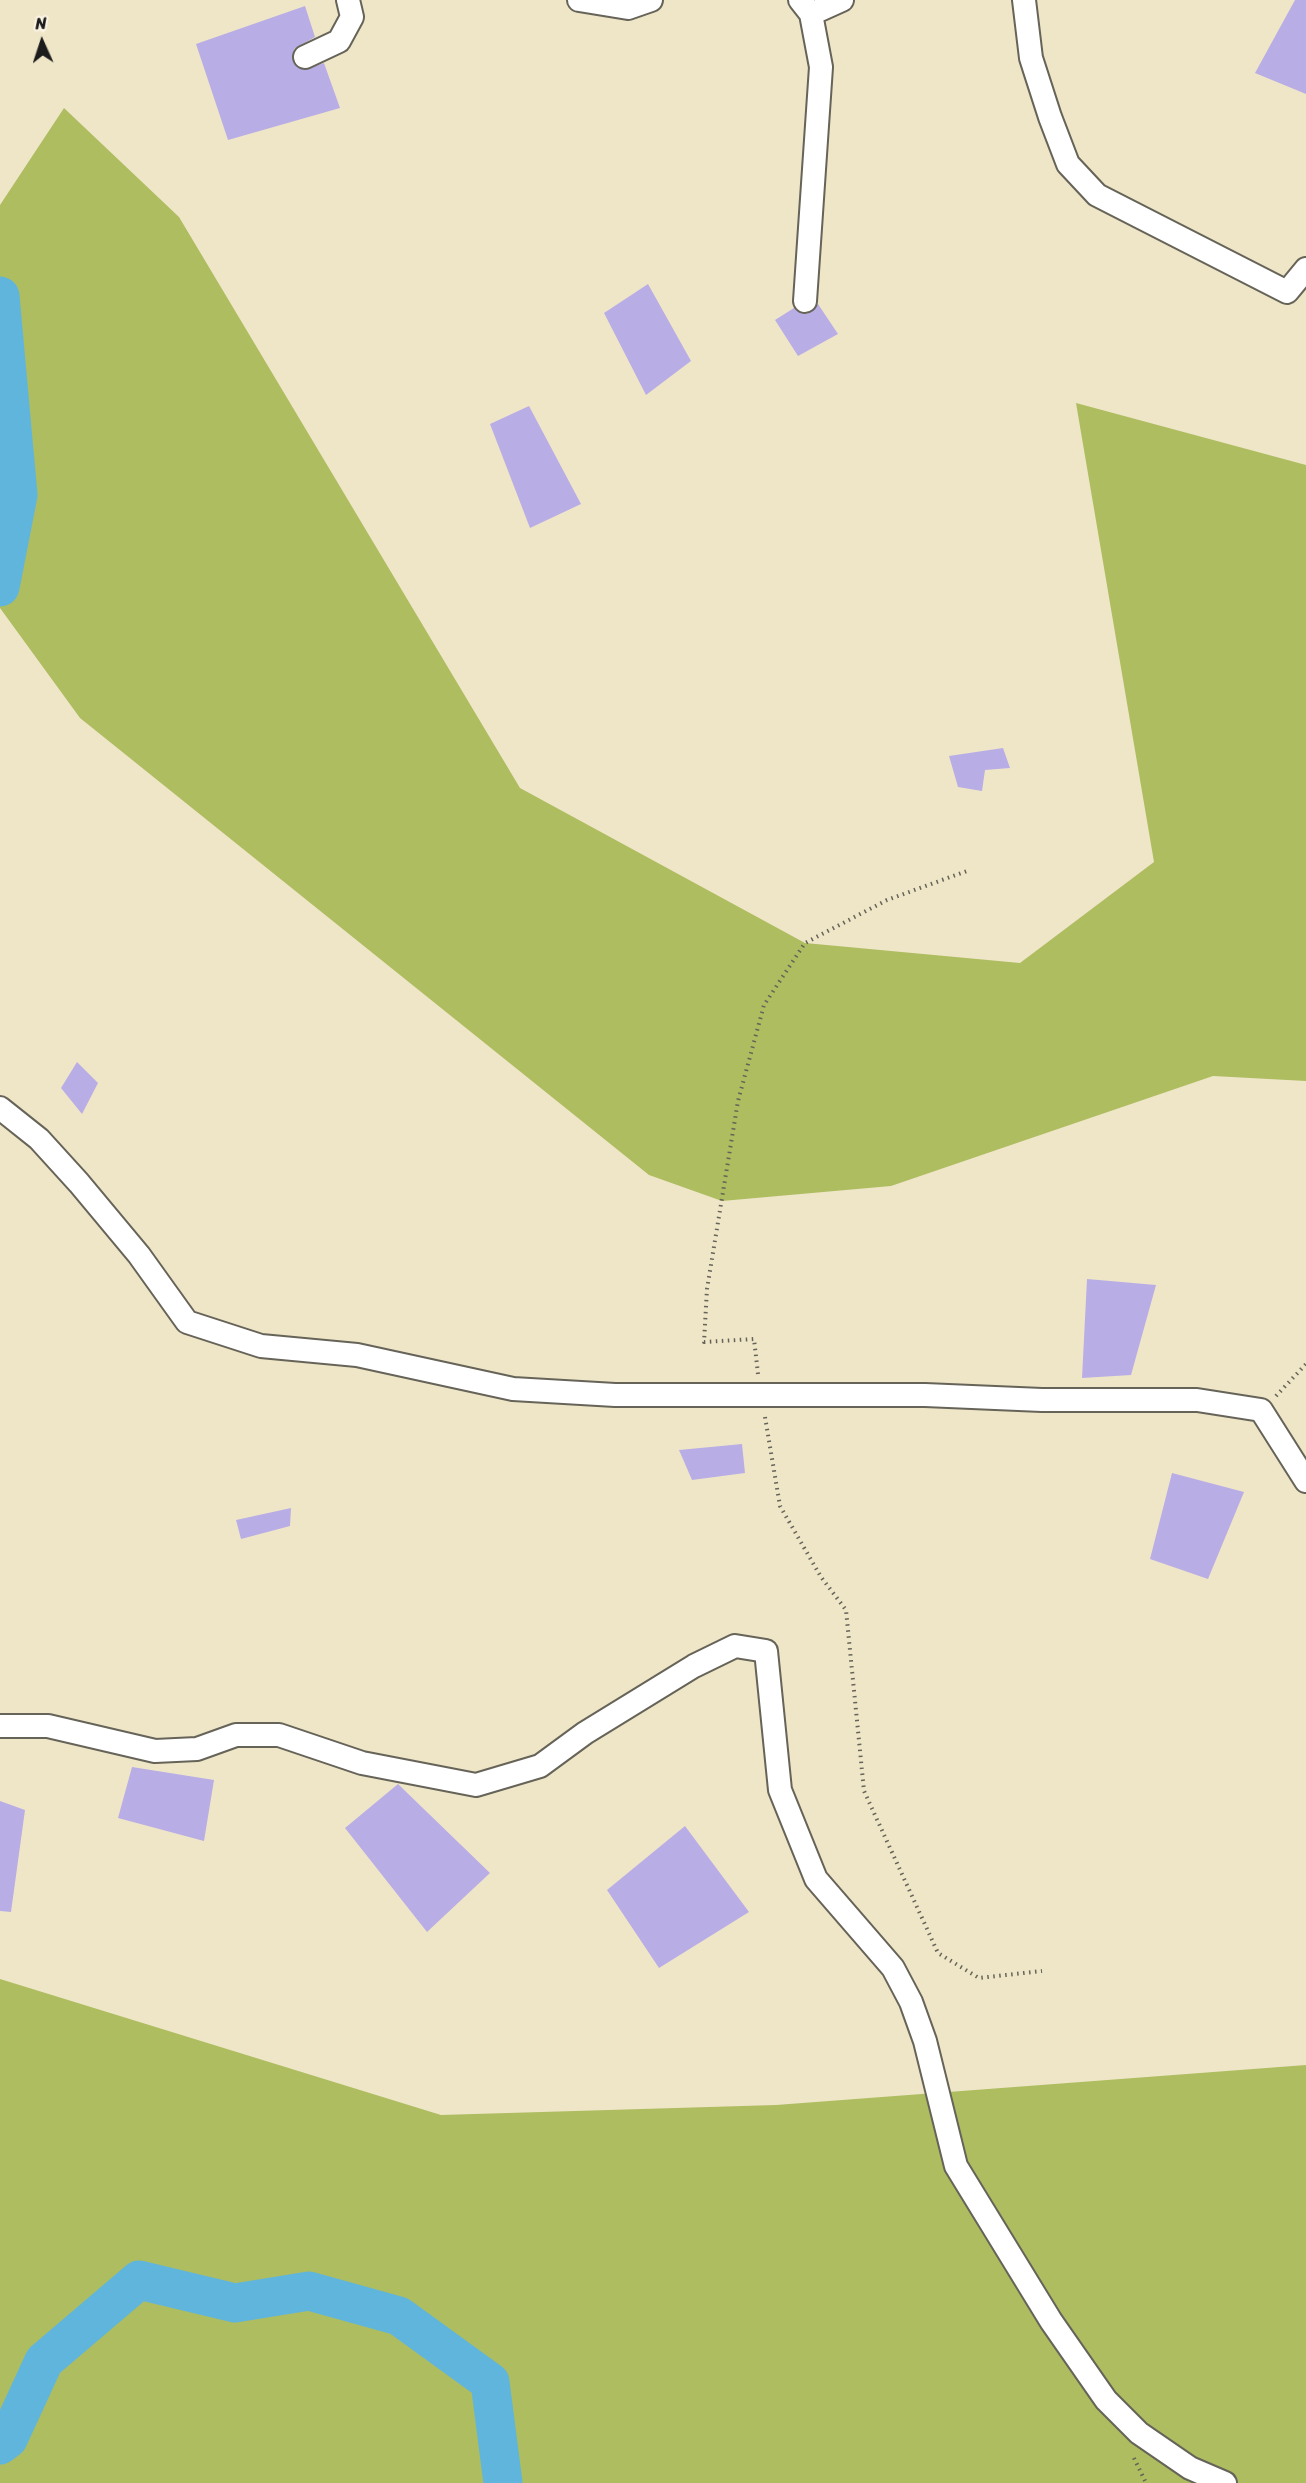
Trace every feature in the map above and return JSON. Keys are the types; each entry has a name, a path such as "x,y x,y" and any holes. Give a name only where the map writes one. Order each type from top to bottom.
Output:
{"street":[{"path":"305,57 339,41 352,17 348,0"},
{"path":"579,0 628,8 651,0"},
{"path":"805,301 821,67 806,7 842,0"},
{"path":"1024,0 1031,58 1050,117 1068,164 1097,195 1287,292 1306,269"},
{"path":"0,1108 39,1139 71,1174 139,1255 187,1322 261,1346 357,1355 513,1389 615,1395 925,1395 1042,1400 1197,1400 1261,1410 1306,1481"},
{"path":"0,1726 48,1726 155,1751 197,1749 236,1735 279,1735 362,1763 476,1785 540,1766 585,1733 694,1666 735,1646 766,1651 780,1790 816,1879 893,1968 911,2002 925,2041 956,2166 1051,2322 1106,2400 1138,2433 1190,2468 1225,2483"}],"path":[{"path":"1261,1410 1306,1364"}],"green space":[{"path":"64,108 179,217 520,788 805,943 1020,963 1154,862 1076,403 1306,465 1306,1081 1213,1076 891,1186 722,1201 649,1175 80,718 0,608 0,205"},
{"path":"0,1979 441,2115 776,2105 1306,2065 1306,2483 0,2483"}],"building":[{"path":"1295,0 1306,0 1306,94 1255,73"},
{"path":"305,6 315,37 294,49 293,62 304,70 324,63 340,108 228,140 196,44"},
{"path":"648,284 691,361 646,395 604,313"},
{"path":"818,304 838,334 798,356 775,320 794,308 804,314 810,313"},
{"path":"529,406 581,504 530,528 490,424"},
{"path":"1003,748 1010,768 985,770 982,791 958,787 949,756"},
{"path":"77,1062 98,1083 82,1114 61,1088"},
{"path":"1087,1279 1156,1285 1131,1375 1082,1378"},
{"path":"742,1444 745,1473 692,1480 679,1450"},
{"path":"1172,1473 1244,1492 1208,1579 1150,1559"},
{"path":"291,1508 290,1526 241,1539 236,1520"},
{"path":"132,1767 214,1780 204,1841 118,1818"},
{"path":"398,1784 490,1873 427,1932 345,1828"},
{"path":"0,1801 25,1810 11,1912 0,1911"},
{"path":"685,1826 749,1912 659,1968 607,1890"}],"waterway":[{"path":"0,296 18,495 0,587"},
{"path":"0,2445 8,2439 44,2361 139,2280 235,2303 309,2291 399,2316 490,2382 503,2483"}]}
